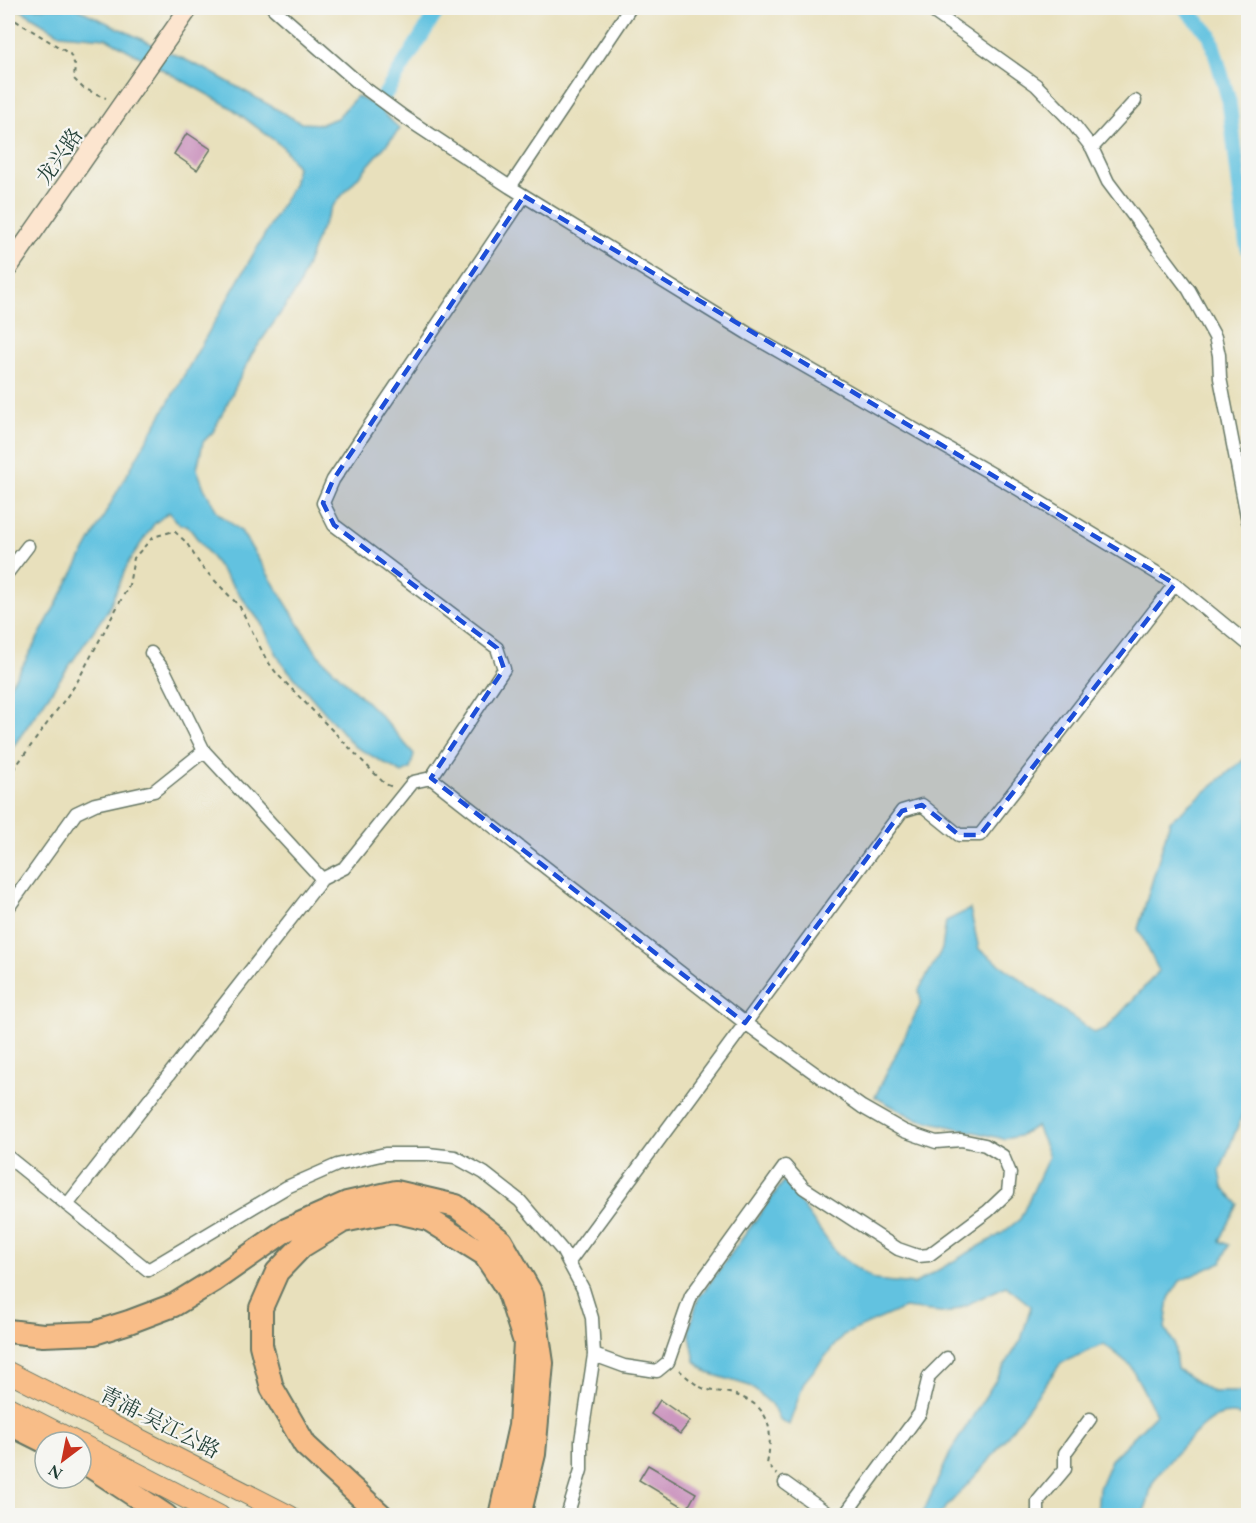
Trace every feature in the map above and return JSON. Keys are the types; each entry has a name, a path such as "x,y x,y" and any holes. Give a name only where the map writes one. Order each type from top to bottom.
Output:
{"highway":[{"path":"8,1331 44,1335 94,1333 174,1305 286,1230 347,1203 396,1192 456,1206 501,1241 532,1295 542,1363 534,1454 519,1515"},
{"path":"382,1515 305,1445 272,1388 261,1345 261,1308 277,1272 302,1246 343,1221 393,1211 428,1219 484,1254 508,1290 525,1342 520,1426 500,1515"},
{"path":"8,1423 33,1436"},
{"path":"93,1468 166,1515"}],"main road":[{"name":"青浦-吴江公路","path":"8,1372 290,1515"},
{"path":"8,1407 53,1430"},
{"path":"93,1450 220,1515"}],"street":[{"name":"龙兴路","path":"8,268 189,8"},
{"path":"273,8 362,86 510,188 747,333 1020,490 1175,584 1248,644"},
{"path":"510,188 630,8"},
{"path":"928,8 1036,85 1071,122 1092,148 1108,182 1189,290 1215,338 1219,355 1220,378 1248,521"},
{"path":"1092,148 1135,101"},
{"path":"67,1204 322,879 344,868 412,782 431,778 504,669 497,648 334,525 323,503 339,470 524,196"},
{"path":"8,572 28,546"},
{"path":"568,1262 902,811 922,805 959,835 980,836 1175,584"},
{"path":"151,653 165,672 204,751 322,879"},
{"path":"8,908 76,813 95,804 154,791 204,751"},
{"path":"431,778 745,1023 862,1107 904,1131 936,1142 962,1140 985,1145 1003,1156 1010,1173 1008,1192 988,1212 929,1255 918,1256 898,1249 813,1195 785,1166 691,1296 668,1362 657,1371 624,1366 594,1356"},
{"path":"8,1157 148,1270 287,1187 337,1166 385,1154 446,1156 455,1157 484,1173 520,1200 562,1250 583,1289 592,1318 594,1356 581,1441 580,1470 567,1515"},
{"path":"844,1515 920,1413 929,1376 946,1358"},
{"path":"1038,1515 1038,1501 1065,1469 1065,1453 1090,1419"},
{"path":"785,1483 831,1515"}],"path":[{"path":"8,16 70,54 75,65 74,79 83,88 123,105"},
{"path":"8,777 76,684 129,585 134,558 153,537 174,531 186,542 201,566 240,607 266,659 277,674 385,784 404,792"},
{"path":"668,1362 704,1389 729,1393 758,1405 769,1424 771,1442 767,1464 785,1483"}],"highlighted area":[{"path":"524,196 1175,584 980,835 959,835 922,805 902,811 745,1023 431,778 504,669 497,648 334,525 323,503 333,480"}],"water":[{"path":"17,8 76,8 209,71 301,123 321,124 337,118 357,96 377,107 400,129 332,207 317,238 298,288 252,354 213,432 203,442 197,469 204,488 218,513 241,531 318,655 380,715 414,754 410,769 402,773 354,746 281,662 261,623 187,525 180,525 169,512 154,524 129,561 108,610 8,754 8,688 22,667 117,492 293,185 297,167 283,147 230,107 106,38 60,34"},
{"path":"1248,756 1248,1100 1220,1171 1223,1187 1238,1204 1220,1241 1229,1245 1222,1262 1180,1281 1169,1298 1165,1328 1174,1343 1177,1369 1212,1392 1248,1392 1248,1417 1232,1414 1220,1415 1201,1428 1156,1478 1146,1508 1141,1515 1097,1515 1099,1488 1111,1460 1156,1414 1130,1365 1104,1344 1061,1363 988,1462 939,1515 922,1515 952,1449 1021,1340 1031,1306 1006,1286 949,1313 904,1308 843,1335 804,1382 789,1425 779,1419 771,1404 750,1386 708,1373 695,1361 689,1330 698,1299 784,1181 838,1255 875,1280 914,1284 1001,1234 1020,1219 1049,1156 1036,1126 1019,1136 1004,1139 914,1118 875,1097 921,1003 919,990 942,949 946,921 970,909 979,949 1094,1033 1107,1028 1159,971 1138,929 1170,821"}],"building":[{"path":"187,133 211,149 197,170 174,154"},
{"path":"660,1400 690,1421 680,1434 651,1414"},
{"path":"648,1465 696,1493 687,1509 639,1480"}],"waterway":[{"path":"374,112 439,8"},
{"path":"1185,8 1210,35 1229,101 1248,249"}]}
